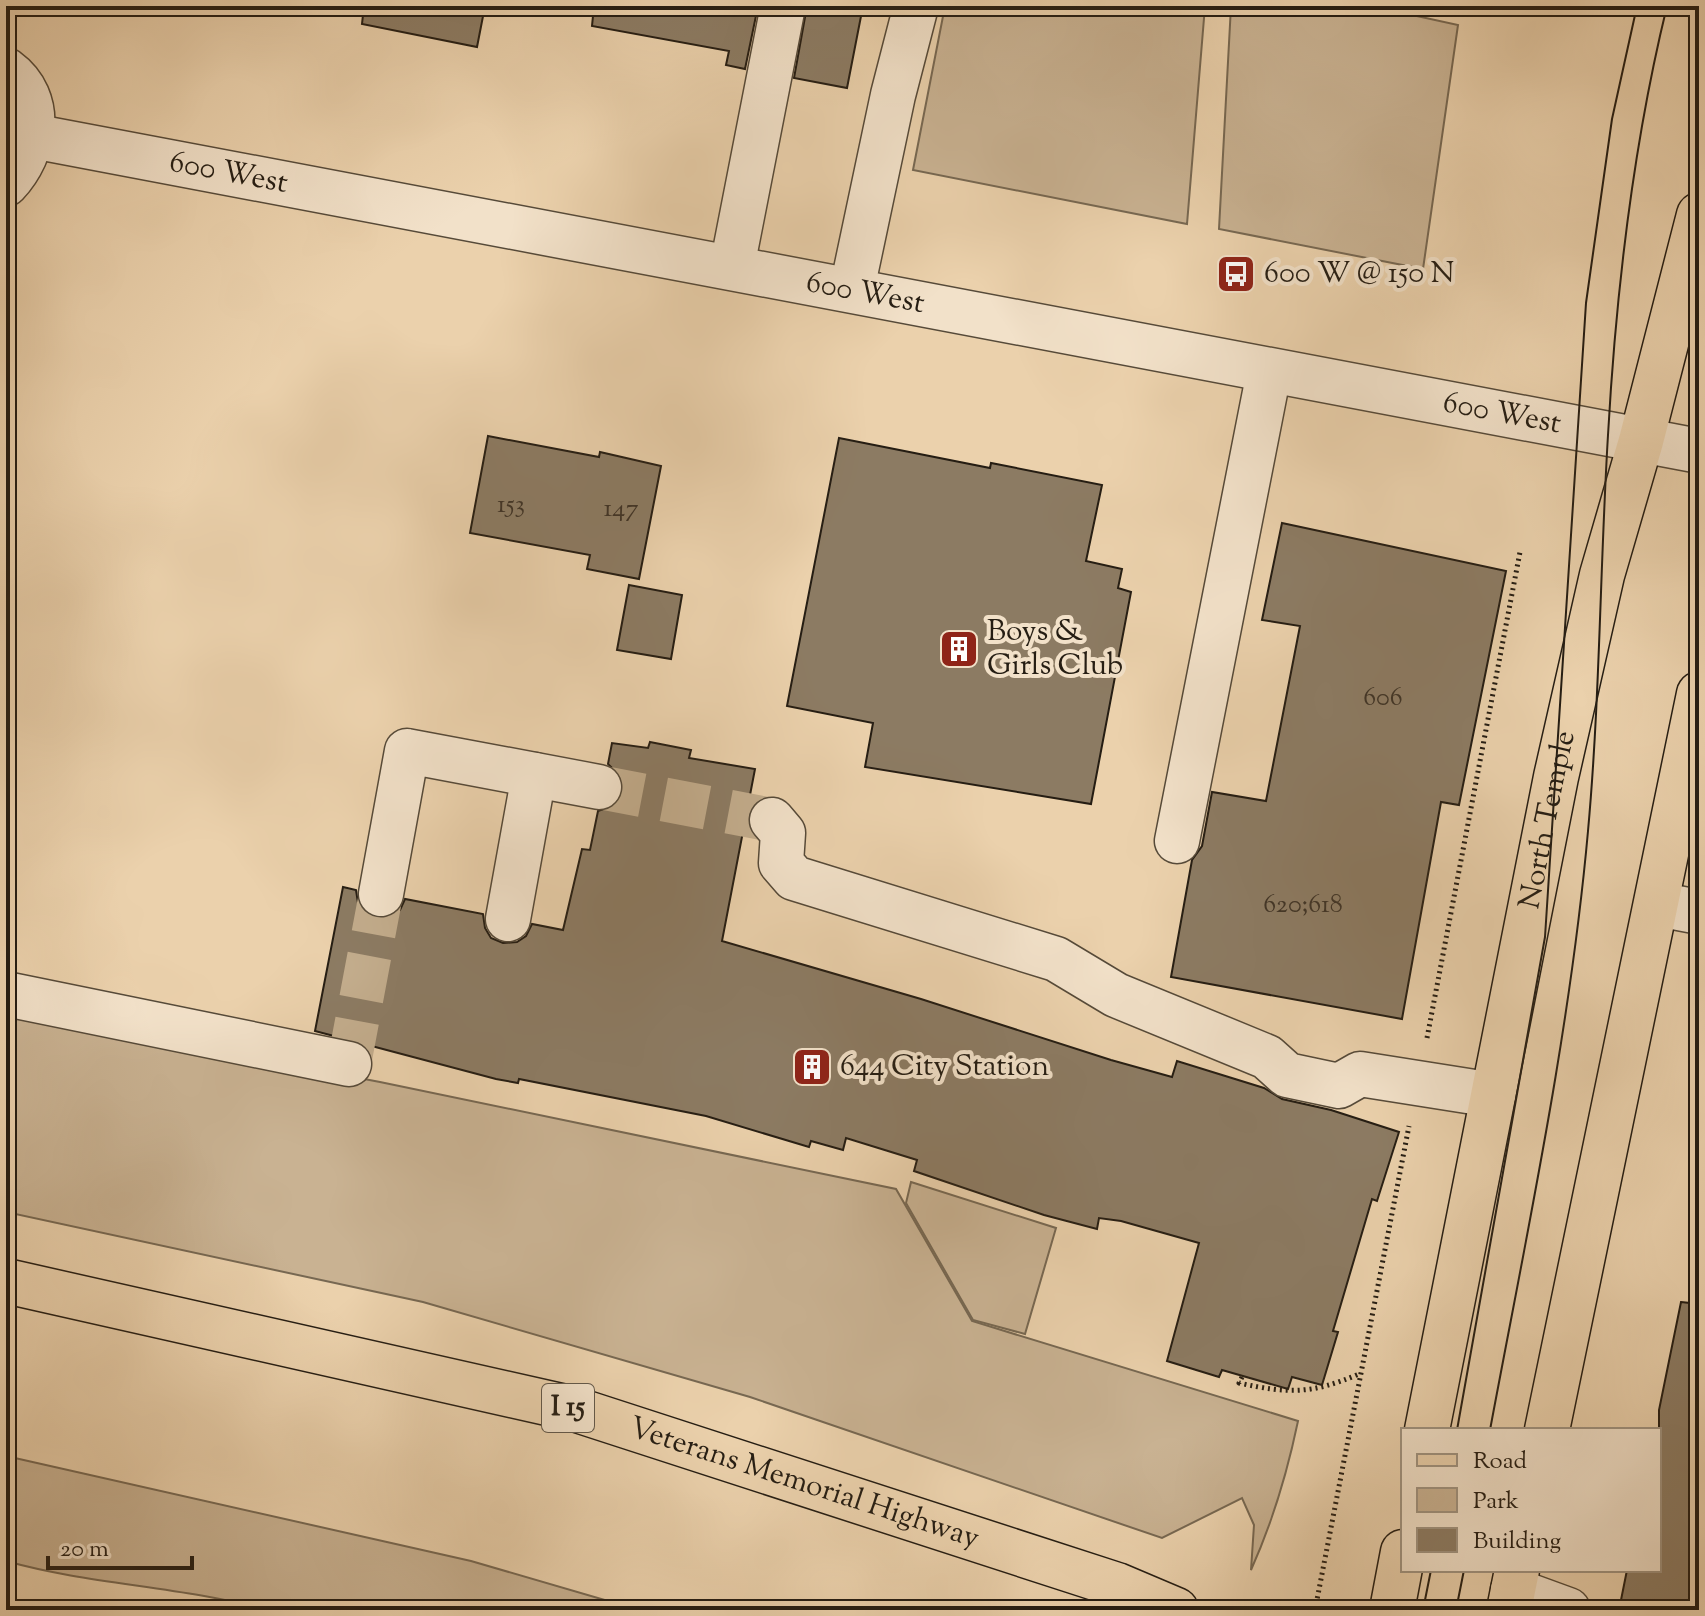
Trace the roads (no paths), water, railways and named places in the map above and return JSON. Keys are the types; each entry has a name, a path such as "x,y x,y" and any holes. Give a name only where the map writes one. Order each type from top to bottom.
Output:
{"main road":[{"name":"North Temple","path":"1427,1428 1587,637 1699,215"},
{"path":"1548,1428 1678,908 1699,694"},
{"name":"Veterans Memorial Highway","path":"6,1281 574,1409 1117,1585 1176,1610"},
{"path":"1392,1610 1401,1563"}],"street":[{"path":"732,267 783,6"},
{"path":"852,289 916,6"},
{"path":"6,70 24,89 32,109 32,136 20,169 6,184"},
{"name":"600 West","path":"32,136 1699,451"},
{"path":"1177,841 1269,372"},
{"path":"381,894 407,751 599,787"},
{"path":"508,919 534,775"},
{"path":"772,820 783,833 781,863 794,878 1056,959 1116,995 1267,1057 1294,1045 1345,1057 1360,1074 1493,1095"},
{"path":"6,994 349,1064"},
{"path":"1513,1590 1568,1610"}],"tunnel":[{"path":"599,787 772,820"},
{"path":"349,1064 381,894"}],"tram line":[{"path":"1457,1428 1545,937 1586,303 1612,119 1637,6"},
{"path":"1490,1428 1559,1057 1580,906 1595,732 1605,484 1616,327 1636,165 1667,6"},
{"path":"1423,1610 1431,1572"},
{"path":"1456,1610 1464,1572"}],"place":[{"name":"600 W @ 150 N","path":"1236,274"},
{"name":"Boys & Girls Club","path":"959,649"},
{"name":"644 City Station","path":"812,1067"}]}
